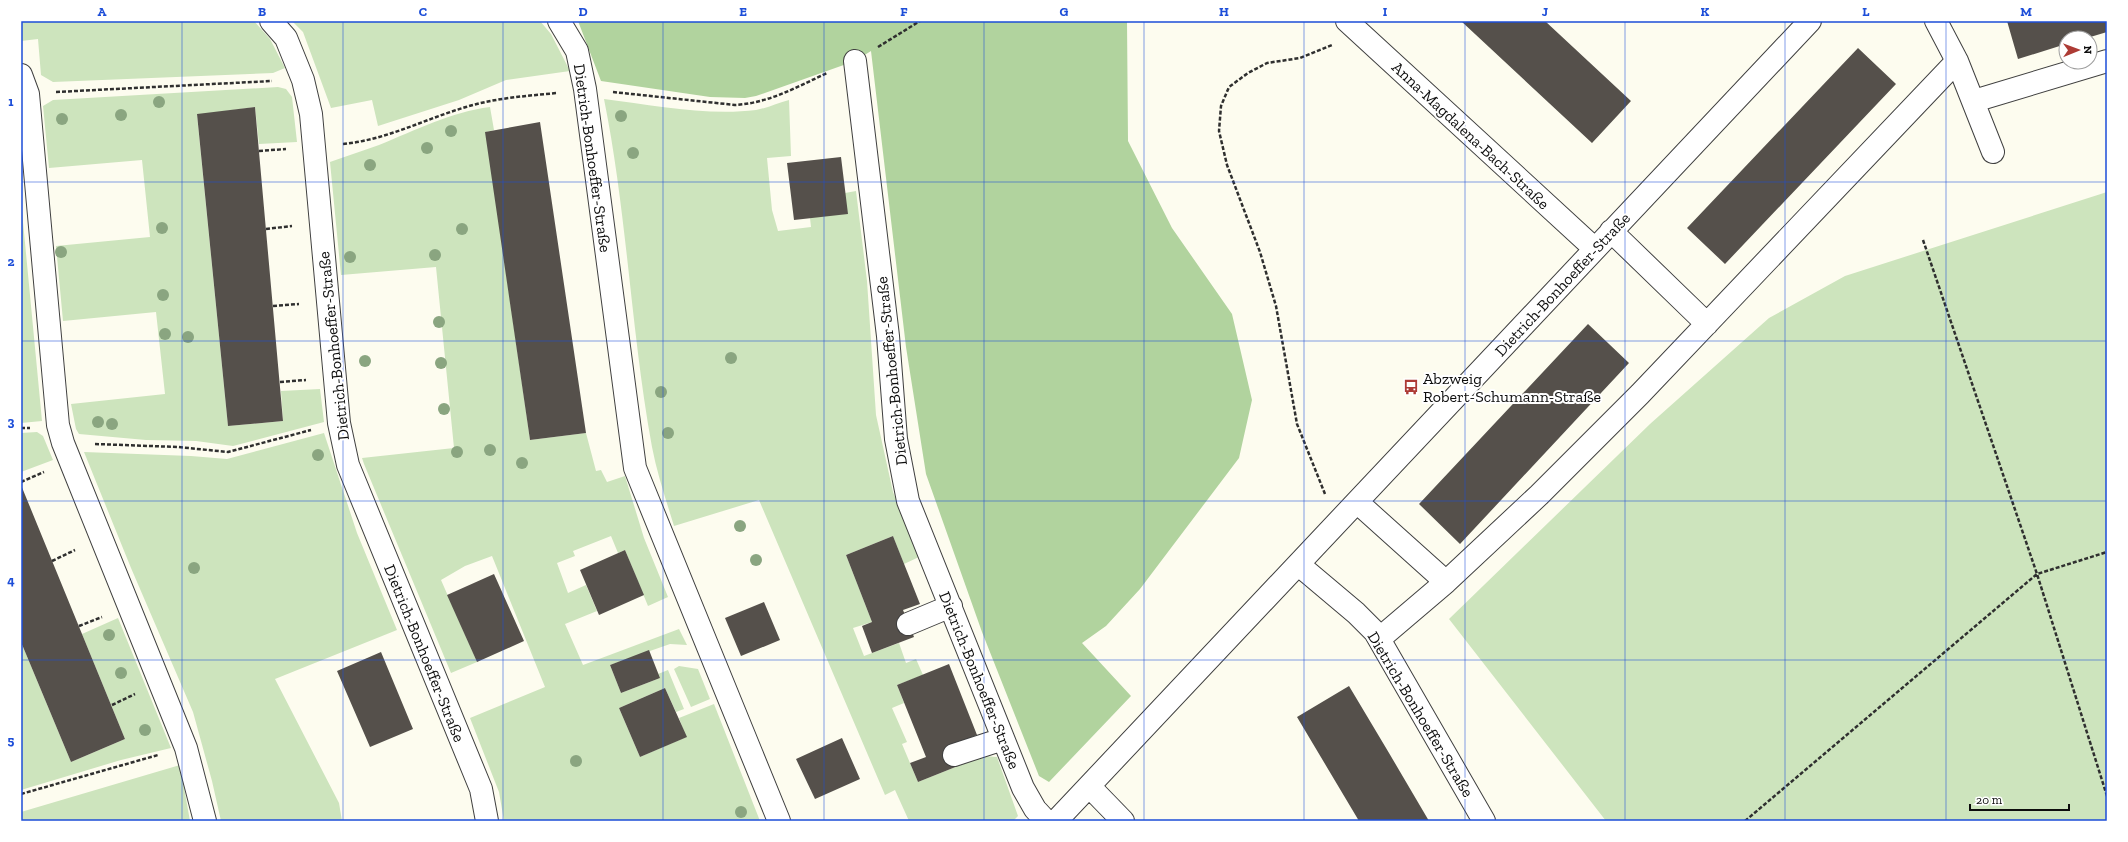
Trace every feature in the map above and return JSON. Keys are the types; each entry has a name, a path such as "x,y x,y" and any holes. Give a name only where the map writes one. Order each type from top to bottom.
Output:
{"street":[{"name":"Dietrich-Bonhoeffer-Straße","path":"271,21 286,38 303,80 311,114 339,423 348,465 481,789 487,821"},
{"name":"Dietrich-Bonhoeffer-Straße","path":"559,21 577,51 585,89 635,468 779,821"},
{"name":"Dietrich-Bonhoeffer-Straße","path":"1056,821 1810,21"},
{"path":"1936,21 1957,61 1993,152"},
{"name":"Anna-Magdalena-Bach-Straße","path":"1351,25 1595,249"},
{"name":"Dietrich-Bonhoeffer-Straße","path":"855,60 888,336 896,440 908,501 1023,788 1035,809 1046,821"},
{"path":"1379,639 1446,582 1539,496 1707,324 1957,61"},
{"path":"1974,101 2107,61"},
{"path":"25,84 45,204 60,363 58,425 63,443 186,748 205,821"},
{"path":"1612,231 1707,324"},
{"path":"1357,502 1446,582"},
{"name":"Dietrich-Bonhoeffer-Straße","path":"1298,565 1356,613 1375,632 1484,821"},
{"path":"908,624 951,606"},
{"path":"954,755 1003,738"},
{"path":"1089,786 1123,821"}],"path":[{"path":"313,147 355,143 374,139 479,104 585,89 735,105 752,104 784,94 855,60 920,21"},
{"path":"1338,522 1315,471 1297,424 1276,306 1260,252 1227,165 1219,131 1221,106 1229,87 1248,73 1267,63 1300,58 1338,43 1351,25"},
{"path":"25,84 303,80"},
{"path":"1923,240 2037,574 2107,796"},
{"path":"63,443 178,448 228,452 339,423"},
{"path":"1745,821 2037,574 2107,552"},
{"path":"21,794 186,748"}],"green space":[{"path":"21,21 254,21 270,39 285,68 273,73 53,82 41,75 38,39 21,41"},
{"path":"292,21 540,21 551,34 570,71 506,80 459,100 378,126 372,100 331,108 303,32"},
{"path":"578,21 1127,21 1128,141 1172,228 1232,314 1252,400 1239,458 1140,589 1106,626 1082,643 1131,696 1049,782 1039,776 982,632 926,474 906,347 871,51 855,61 756,96 745,98 710,97 601,81"},
{"path":"278,87 286,89 292,97 297,142 259,144 255,107 197,115 228,426 283,421 281,391 320,389 324,422 233,446 196,441 146,440 79,434 76,429 71,404 165,394 156,312 63,321 56,246 150,237 142,160 49,168 43,106 53,100"},
{"path":"604,99 680,109 718,112 756,110 789,100 791,156 767,158 772,210 778,231 811,227 810,218 845,193 856,191 867,281 876,415 893,492 919,557 904,564 893,536 846,555 872,622 853,628 864,656 899,643 906,663 916,659 923,675 897,685 904,703 892,708 907,742 902,744 918,782 983,756 997,757 1018,816 1013,821 909,821 895,790 885,795 759,500 674,526 652,447 639,360 618,185"},
{"path":"490,107 494,130 486,132 530,440 586,433 596,471 601,470 607,482 625,476 644,538 668,597 648,606 625,550 618,553 611,536 573,551 575,556 557,563 568,593 586,585 597,611 565,624 583,665 679,629 687,645 670,644 610,665 621,693 660,678 658,674 668,670 684,709 676,712 665,688 619,708 640,757 686,737 679,718 714,704 760,821 504,821 499,792 470,718 545,687 492,556 465,566 441,580 477,662 451,673 364,464 362,458 454,448 436,267 341,275 330,162 379,145 447,117 476,109"},
{"path":"2107,192 2107,821 1606,821 1449,619 1650,424 1769,318 1845,276"},
{"path":"21,201 42,421 21,423"},
{"path":"37,432 43,436 53,460 21,472 21,433"},
{"path":"324,433 357,533 397,630 275,679 339,803 342,821 221,821 212,781 193,712 131,568 84,452 191,456 227,459"},
{"path":"118,618 171,748 121,760 21,790 21,642 71,762 125,739 82,634"},
{"path":"679,666 698,669 710,699 691,707 674,669"},
{"path":"180,765 190,821 21,821 21,812"}],"building":[{"path":"1461,21 1545,21 1631,101 1592,143"},
{"path":"2007,21 2107,21 2107,32 2098,35 2098,30 2058,30 2058,46 2018,59"},
{"path":"1858,48 1896,84 1725,264 1687,228"},
{"path":"255,107 283,421 228,426 197,114"},
{"path":"540,122 586,433 530,440 485,132"},
{"path":"841,157 848,214 794,220 787,163"},
{"path":"1588,324 1629,363 1460,544 1419,504"},
{"path":"21,485 125,739 71,762 21,642"},
{"path":"893,536 920,604 903,610 914,637 872,653 862,626 872,622 846,555"},
{"path":"625,550 644,595 599,615 580,570"},
{"path":"494,574 524,641 477,662 447,595"},
{"path":"764,602 780,640 741,656 725,618"},
{"path":"649,650 660,678 621,693 610,665"},
{"path":"381,652 413,729 370,747 337,671"},
{"path":"949,664 977,735 950,746 958,766 918,782 910,763 926,757 897,685"},
{"path":"1349,686 1429,821 1359,821 1297,717"},
{"path":"665,688 687,737 640,757 619,708"},
{"path":"842,738 860,779 815,799 796,759"}],"place":[{"name":"Abzweig Robert-Schumann-Straße","path":"1411,387"}]}
